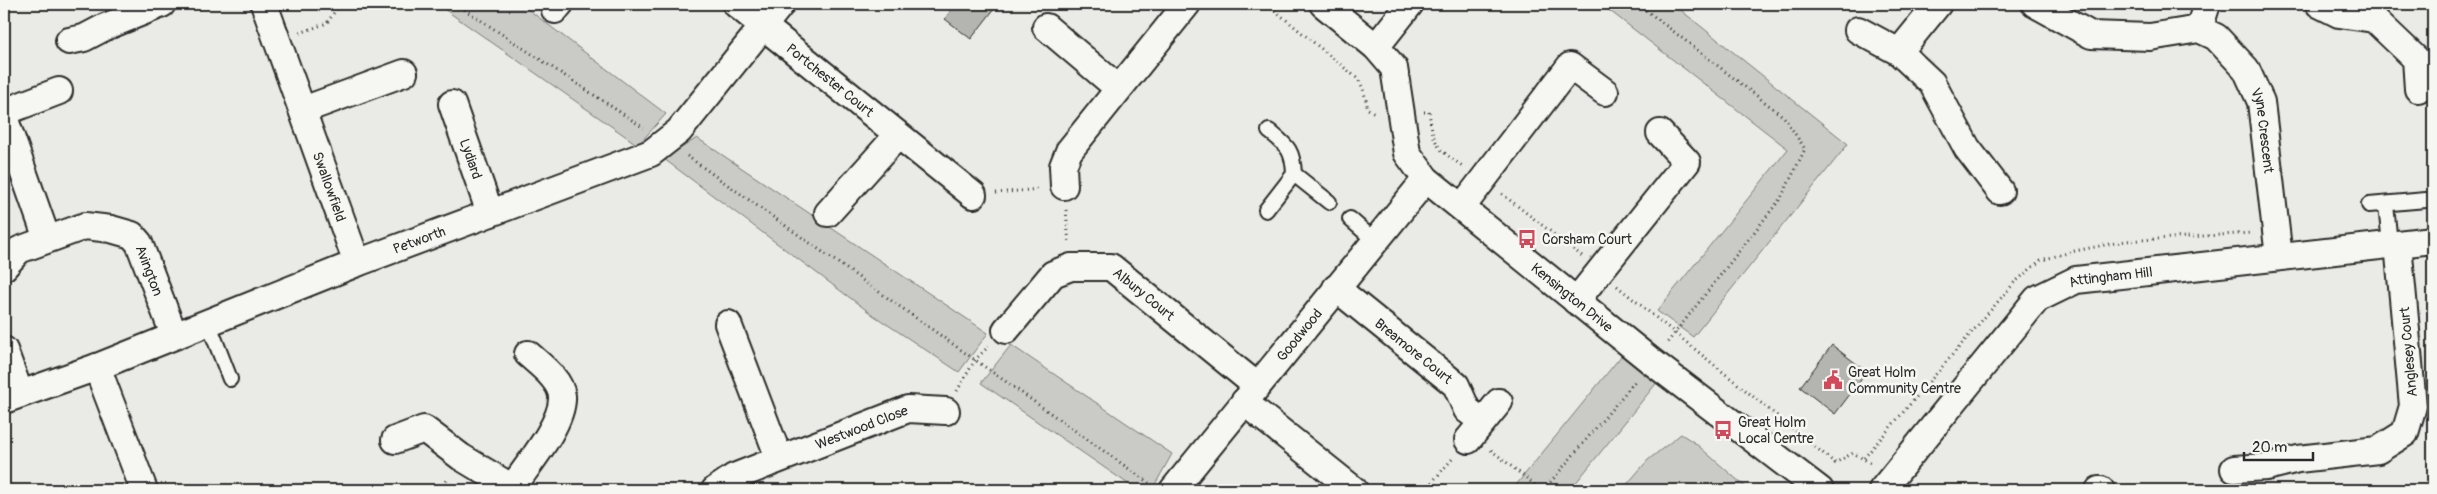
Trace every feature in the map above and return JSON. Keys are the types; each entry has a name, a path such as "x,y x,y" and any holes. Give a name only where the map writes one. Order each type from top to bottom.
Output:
{"street":[{"path":"69,41 84,38 105,27 162,4"},
{"name":"Swallowfield","path":"264,4 304,110 357,263"},
{"name":"Portchester Court","path":"736,4 897,136 973,195"},
{"name":"Petworth","path":"12,397 97,367 357,263 651,152 679,131 781,4"},
{"path":"1064,186 1063,166 1069,151 1187,4"},
{"name":"Kensington Drive","path":"1323,4 1376,47 1394,68 1407,153 1426,179 1651,362 1820,490"},
{"path":"1376,47 1410,4"},
{"path":"1899,52 1938,4"},
{"path":"2035,4 2091,35 2150,38 2199,28 2207,4"},
{"path":"2320,4 2339,14 2374,19 2416,59 2418,89"},
{"path":"1046,26 1118,88"},
{"name":"Vyne Crescent","path":"2199,28 2216,37 2246,69 2261,102 2279,257"},
{"path":"1858,30 1899,52 1932,83 1967,148 2000,191"},
{"path":"1462,207 1570,66 1605,92"},
{"path":"304,110 404,72"},
{"path":"4,112 59,91"},
{"name":"Lydiard","path":"452,104 490,213"},
{"path":"4,117 47,239"},
{"path":"1576,301 1688,162 1660,132"},
{"path":"828,213 897,136"},
{"name":"Goodwood","path":"1163,487 1250,394 1426,179"},
{"name":"Avington","path":"4,267 19,250 85,226 110,229 132,235 139,243 174,335"},
{"name":"Attingham Hill","path":"1887,485 2037,298 2076,280 2433,240"},
{"name":"Anglesey Court","path":"2234,468 2267,467 2298,459 2378,450 2405,432 2413,406 2394,244"},
{"name":"Albury Court","path":"1006,330 1053,274 1071,267 1111,267 1354,490"},
{"name":"Breamore Court","path":"1336,288 1456,385 1475,431 1499,402"},
{"path":"728,324 779,458"},
{"path":"4,350 12,397"},
{"path":"394,440 424,429 461,458 514,489 559,418 562,395 552,376 528,354"},
{"path":"97,367 144,490"},
{"name":"Westwood Close","path":"715,490 734,477 779,458 908,409 946,411"}],"lane":[{"path":"1266,210 1294,174 1294,160 1290,148 1269,131"},
{"path":"1294,174 1329,202"},
{"path":"2369,205 2426,200"},
{"path":"2386,204 2394,244"},
{"path":"1350,219 1375,241"},
{"path":"208,322 230,379"}],"path":[{"path":"278,41 327,23 340,4"},
{"path":"456,4 665,141 975,360 1163,487"},
{"path":"1267,4 1358,79 1368,109 1379,115 1400,112 1429,112 1433,138 1442,152 1483,180 1600,271 1674,334 1835,463 1853,453 1864,458 1887,485"},
{"path":"1544,490 1674,334 1781,198 1805,149 1784,117 1638,4"},
{"path":"973,195 1064,186 1071,267"},
{"path":"946,411 975,360 1006,330"}],"shaded area":[{"path":"437,4 521,4 666,114 638,145"},
{"path":"1601,4 1673,4 1848,144 1693,337 1657,311 1788,149"},
{"path":"697,138 988,333 959,372 873,315 664,159"},
{"path":"1011,345 1172,454 1152,490 1137,490 981,383"},
{"path":"1622,355 1659,380 1570,490 1512,490"},
{"path":"1681,434 1695,443 1749,490 1622,490 1648,460"}],"building":[{"path":"955,4 998,4 971,39 945,19"},
{"name":"Great Holm Community Centre","path":"1832,345 1867,372 1835,414 1800,387"}],"place":[{"name":"Corsham Court","path":"1527,239"},
{"name":"Great Holm Community Centre","path":"1833,380"},
{"name":"Great Holm Local Centre","path":"1723,430"}]}
